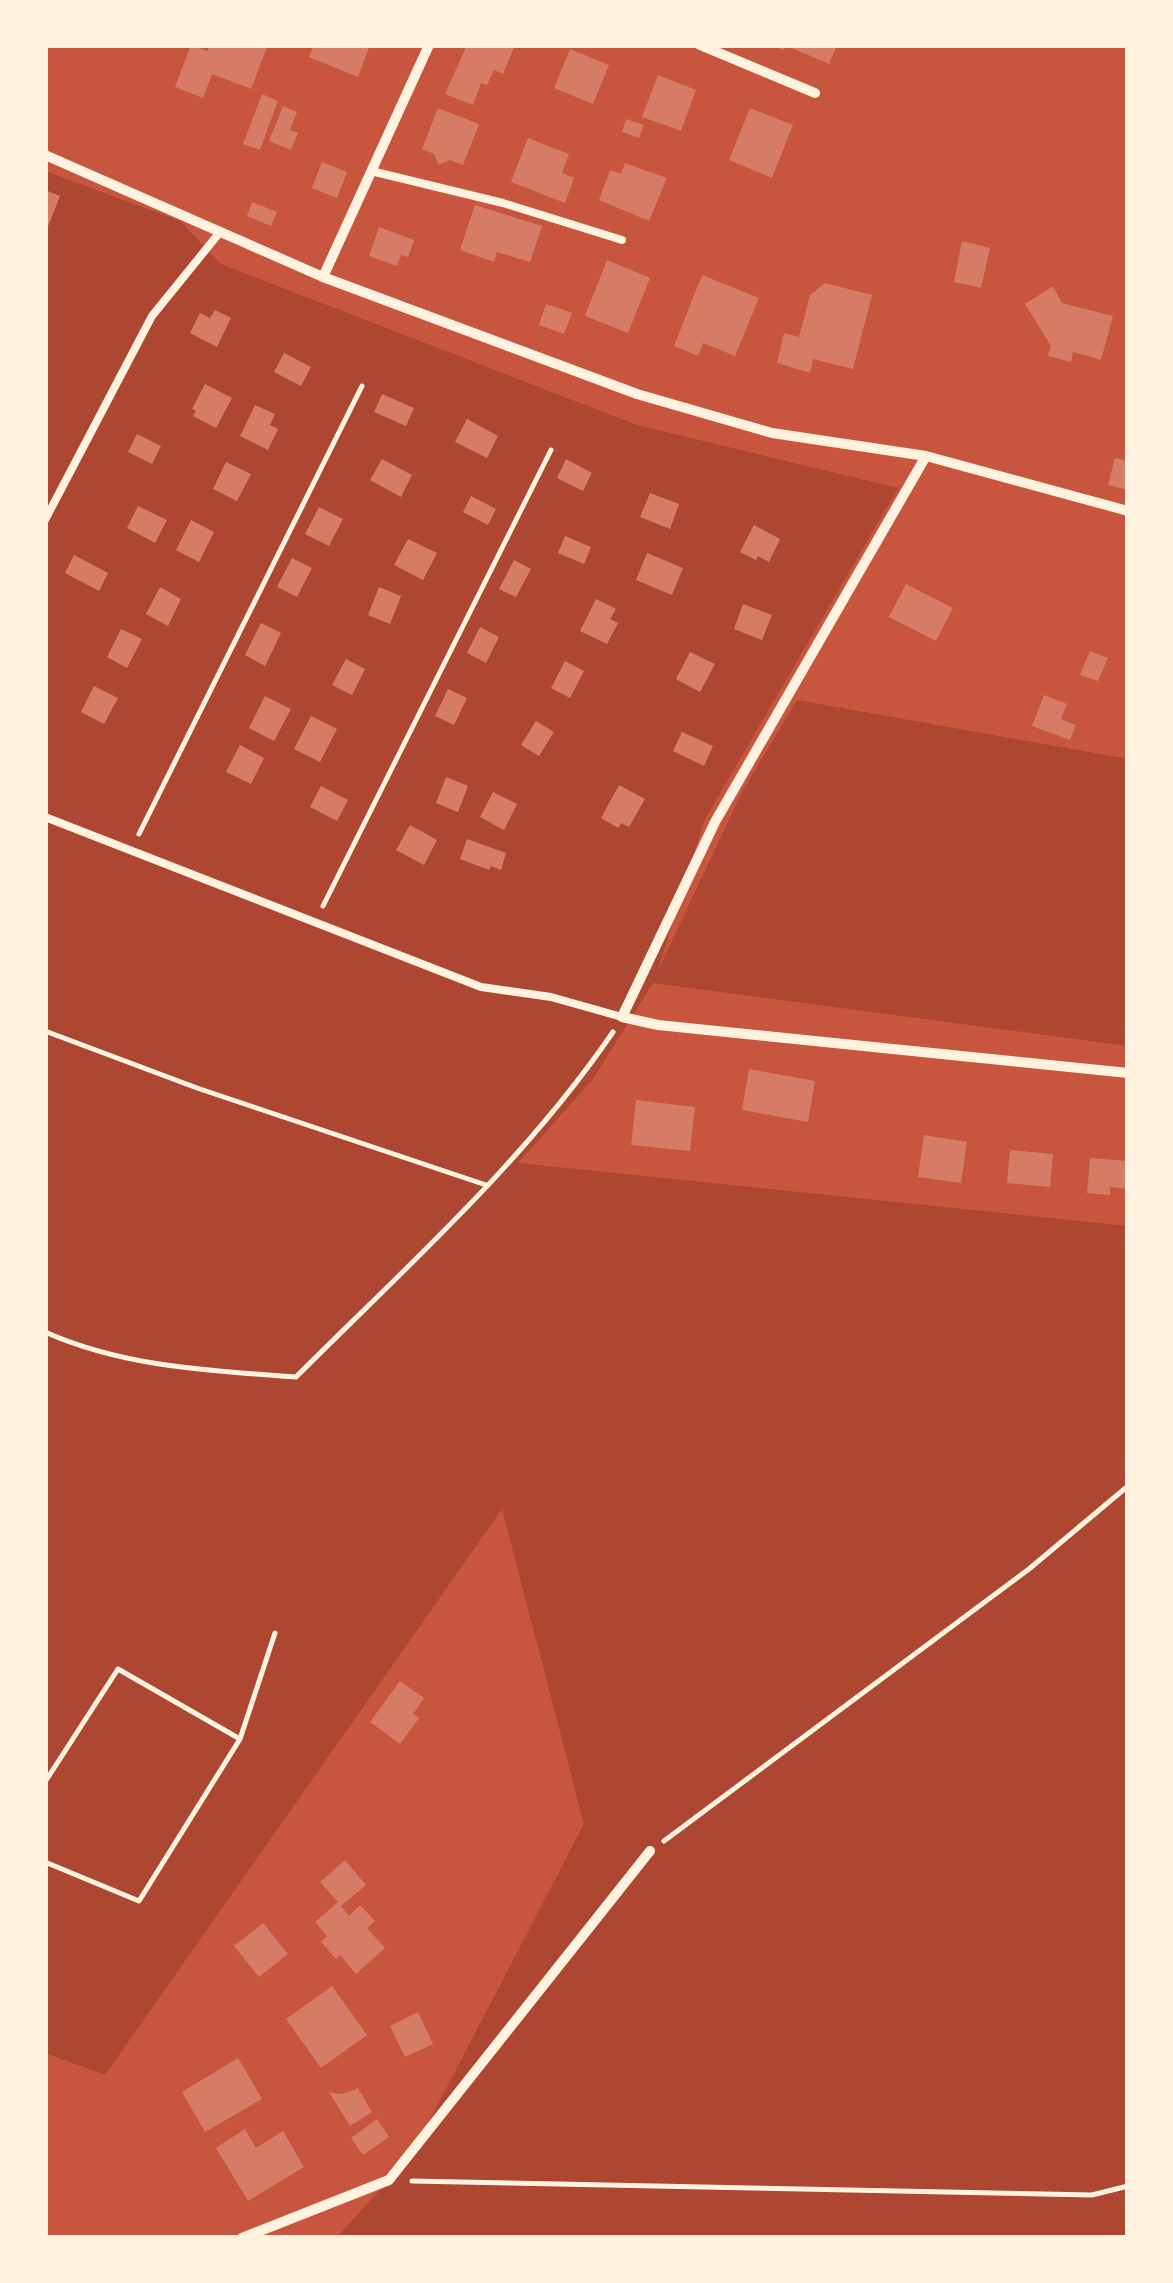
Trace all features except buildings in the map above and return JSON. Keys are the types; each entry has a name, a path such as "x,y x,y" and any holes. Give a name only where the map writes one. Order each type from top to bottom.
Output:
{"street":[{"path":"323,277 429,45"},
{"path":"700,45 814,93"},
{"path":"45,155 323,277 637,394 772,433 926,456 1128,511"},
{"path":"926,456 715,822 622,1016 658,1025 1128,1073"},
{"path":"242,2238 389,2180 650,1851"}],"lane":[{"path":"372,171 502,203 622,240"},
{"path":"45,520 152,316 220,232"},
{"path":"45,818 482,987 551,997 622,1016"}],"path":[{"path":"131,850 362,386"},
{"path":"314,922 551,450"},
{"path":"45,1332 66,1342 181,1369 296,1378 486,1185 554,1110 622,1016"},
{"path":"45,1031 197,1088 486,1185"},
{"path":"650,1851 1029,1569 1128,1486"},
{"path":"45,1862 139,1901 240,1739 275,1633"},
{"path":"45,1782 118,1669 240,1739"},
{"path":"389,2180 1092,2194 1128,2186"}],"shaded area":[{"path":"45,171 180,221 221,264 637,425 898,488 704,821 657,973 742,792 797,700 1128,759 1128,1046 653,983 593,1079 518,1163 1128,1226 1128,2238 336,2238 411,2156 584,1824 502,1509 105,2075 45,2053"}]}
